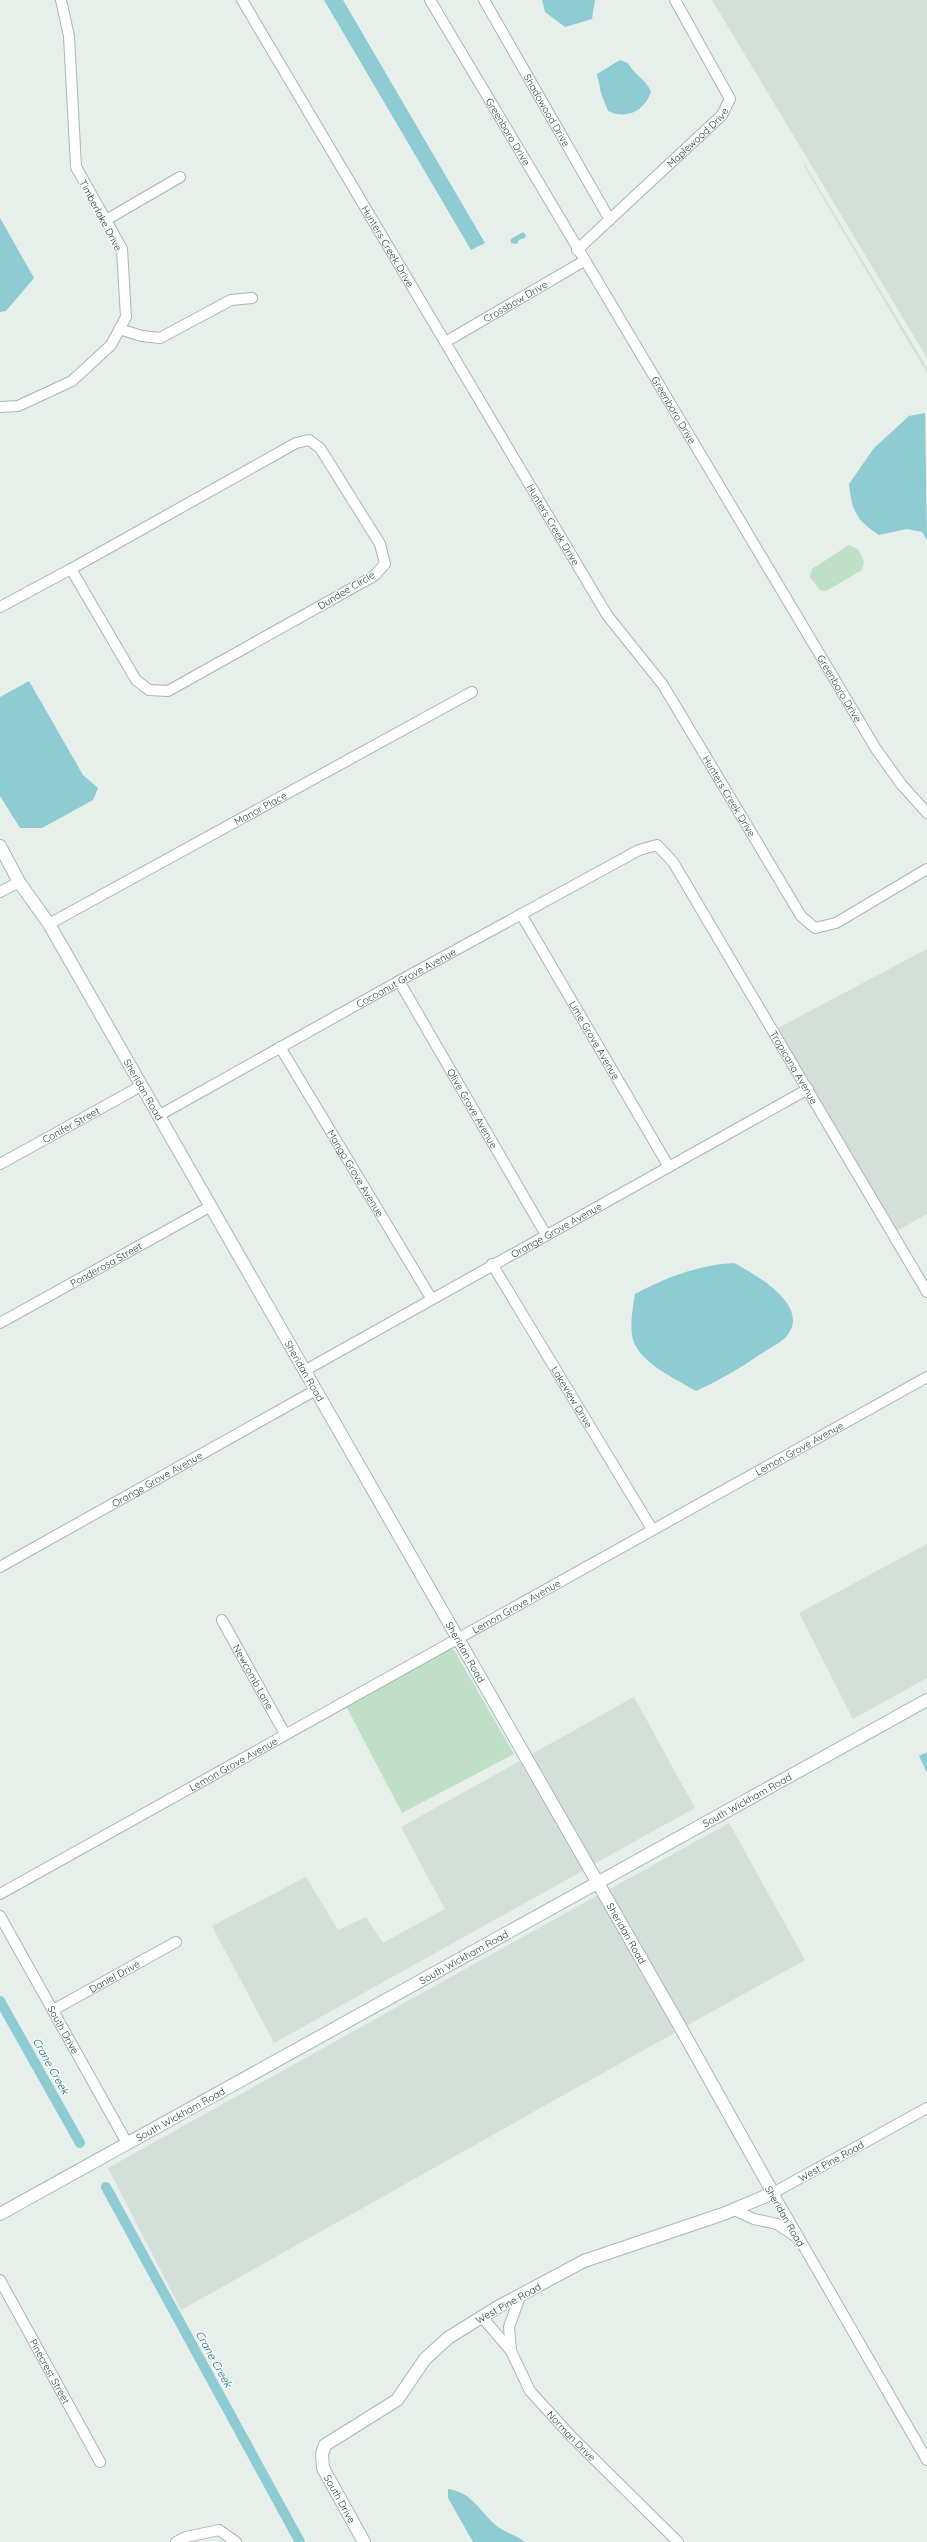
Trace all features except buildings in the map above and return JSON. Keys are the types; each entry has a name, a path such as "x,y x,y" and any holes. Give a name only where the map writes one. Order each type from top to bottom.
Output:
{"street":[{"name":"Timberlake Drive","path":"0,407 18,406 72,382 111,345 126,317 122,249 76,167 69,36 61,0"},
{"name":"Hunters Creek Drive","path":"242,0 446,341 607,615 663,685 801,916 815,928 836,923 927,869"},
{"name":"Greenboro Drive","path":"430,0 577,250 876,749 901,784 927,813"},
{"name":"Shadowood Drive","path":"484,0 610,220"},
{"name":"Maplewood Drive","path":"577,250 722,115 730,99 675,0"},
{"path":"106,220 180,177"},
{"name":"Crossbow Drive","path":"446,341 584,261"},
{"path":"119,329 142,336 160,338 231,300 252,298"},
{"name":"Dundee Circle","path":"0,607 296,443 309,440 320,448 376,538 384,564 374,576 168,691 149,690 136,680 71,568"},
{"name":"Manor Place","path":"49,924 472,692"},
{"name":"Cocoanut Grove Avenue","path":"158,1116 521,914 639,850 657,845"},
{"name":"Tropicana Avenue","path":"657,845 673,862 927,1292"},
{"name":"Sheridan Road","path":"0,846 20,882 49,924 211,1206 304,1370 314,1391 598,1883 772,2193 927,2460"},
{"path":"0,892 20,882"},
{"name":"Lime Grove Avenue","path":"521,914 669,1167"},
{"name":"Olive Grove Avenue","path":"399,981 546,1235"},
{"name":"Mango Grove Avenue","path":"280,1047 431,1298"},
{"name":"Conifer Street","path":"0,1164 141,1086"},
{"name":"Orange Grove Avenue","path":"304,1370 808,1089"},
{"name":"Ponderosa Street","path":"0,1323 211,1206"},
{"name":"Lakeview Drive","path":"492,1264 652,1529"},
{"name":"Lemon Grove Avenue","path":"0,1894 927,1377"},
{"name":"Orange Grove Avenue","path":"0,1567 314,1391"},
{"name":"Newcomb Lane","path":"222,1620 285,1734"},
{"name":"South Wickham Road","path":"0,2214 927,1700"},
{"name":"South Drive","path":"0,1916 127,2143"},
{"name":"Daniel Drive","path":"52,2010 176,1942"},
{"name":"West Pine Road","path":"322,2454 325,2445 335,2436 386,2409 398,2400 425,2359 448,2338 521,2294 584,2260 734,2210 772,2193 927,2108"},
{"path":"734,2210 754,2219 778,2224 799,2239"},
{"name":"Pinecrest Street","path":"0,2280 100,2462"},
{"path":"511,2352 509,2327 521,2294"},
{"name":"Norman Drive","path":"482,2317 511,2352 530,2390 572,2437 678,2542"},
{"name":"South Drive","path":"322,2454 323,2468 364,2542"},
{"path":"176,2542 186,2537 219,2530 236,2542"}],"shaded area":[{"path":"712,0 927,0 927,358"},
{"path":"805,165 927,368 927,373 804,166"},
{"path":"927,949 927,1214 895,1232 778,1028"},
{"path":"927,1544 927,1678 853,1719 799,1613"},
{"path":"634,1697 695,1808 594,1864 530,1755"},
{"path":"520,1761 584,1870 274,2043 212,1926 306,1877 338,1930 366,1917 383,1943 445,1909 401,1827"},
{"path":"729,1823 805,1960 686,2026 608,1890"},
{"path":"598,1895 676,2032 181,2310 108,2168"}],"green space":[{"path":"849,545 858,549 864,562 862,570 826,591 820,590 810,577 812,569"},
{"path":"446,1649 454,1650 514,1754 402,1813 346,1706"}],"water":[{"path":"324,0 343,0 485,243 471,250"},
{"path":"542,0 595,0 592,19 565,27 545,12"},
{"path":"620,60 628,63 651,92 648,99 639,109 628,114 615,114 608,111 601,93 597,74"},
{"path":"0,218 34,278 6,311 0,312"},
{"path":"523,232 526,235 525,238 519,240 517,244 511,243 511,239"},
{"path":"925,413 927,540 922,532 907,529 879,535 871,530 856,514 849,484 874,448 909,416"},
{"path":"29,681 83,775 98,788 93,800 42,828 20,828 0,796 0,697"},
{"path":"734,1263 755,1275 779,1293 787,1304 792,1315 792,1326 785,1338 744,1365 696,1391 668,1375 648,1361 640,1353 632,1335 631,1325 635,1294 671,1277 695,1269"},
{"path":"927,1752 927,1773 919,1756"},
{"path":"448,2489 464,2494 498,2527 525,2542 473,2542 448,2498"}],"waterway":[{"name":"Crane Creek","path":"0,2001 80,2143"},
{"name":"Crane Creek","path":"106,2187 300,2542"}]}
